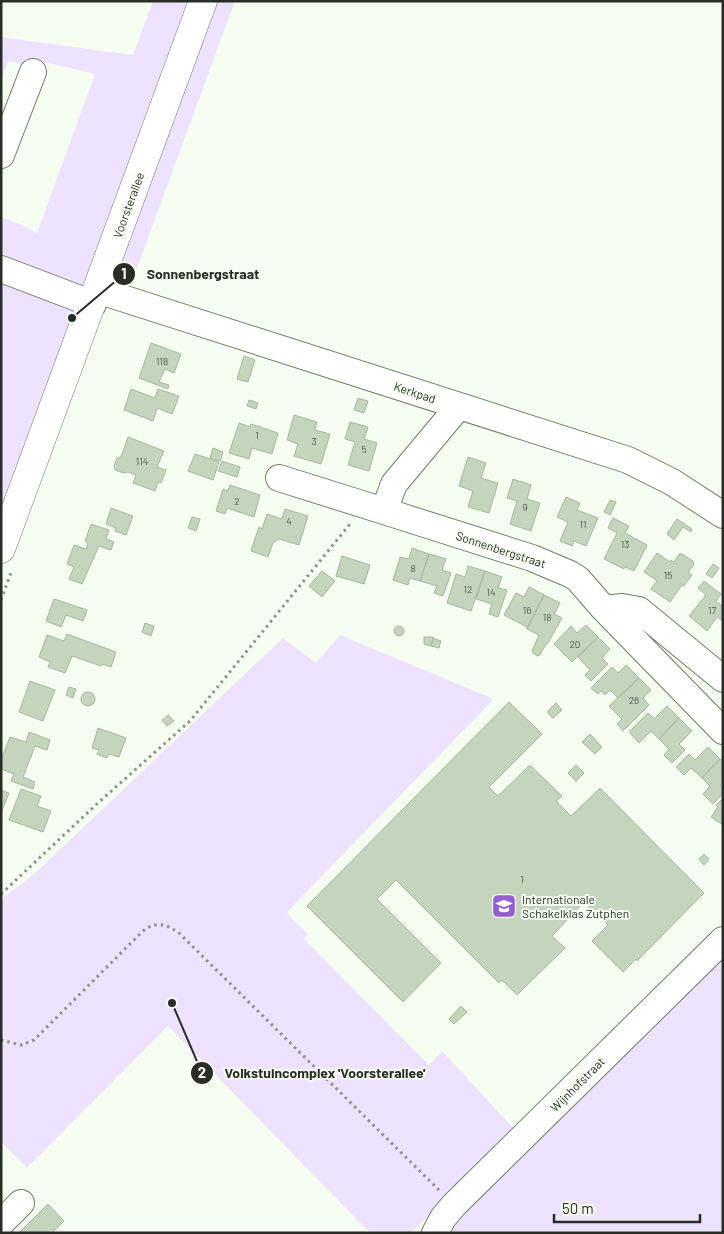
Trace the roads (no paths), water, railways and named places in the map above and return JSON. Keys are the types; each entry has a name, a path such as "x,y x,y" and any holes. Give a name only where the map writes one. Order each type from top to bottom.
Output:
{"main road":[{"name":"Voorsterallee","path":"1,549 203,1"}],"street":[{"path":"1,155 33,72"},
{"name":"Kerkpad","path":"1,269 459,406 628,460 672,482 723,515"},
{"path":"375,508 459,406"},
{"name":"Sonnenbergstraat","path":"279,478 532,558 570,574 578,579 604,609 723,731"},
{"path":"604,609 622,607 638,610 723,679"},
{"name":"Wijnhofstraat","path":"435,1233 443,1218 454,1205 723,940"},
{"path":"1,1223 21,1203"}],"place":[{"name":"Sonnenbergstraat","path":"72,318"},
{"name":"Internationale Schakelklas Zutphen","path":"504,906"},
{"name":"Volkstuincomplex 'Voorsterallee'","path":"172,1003"}]}
